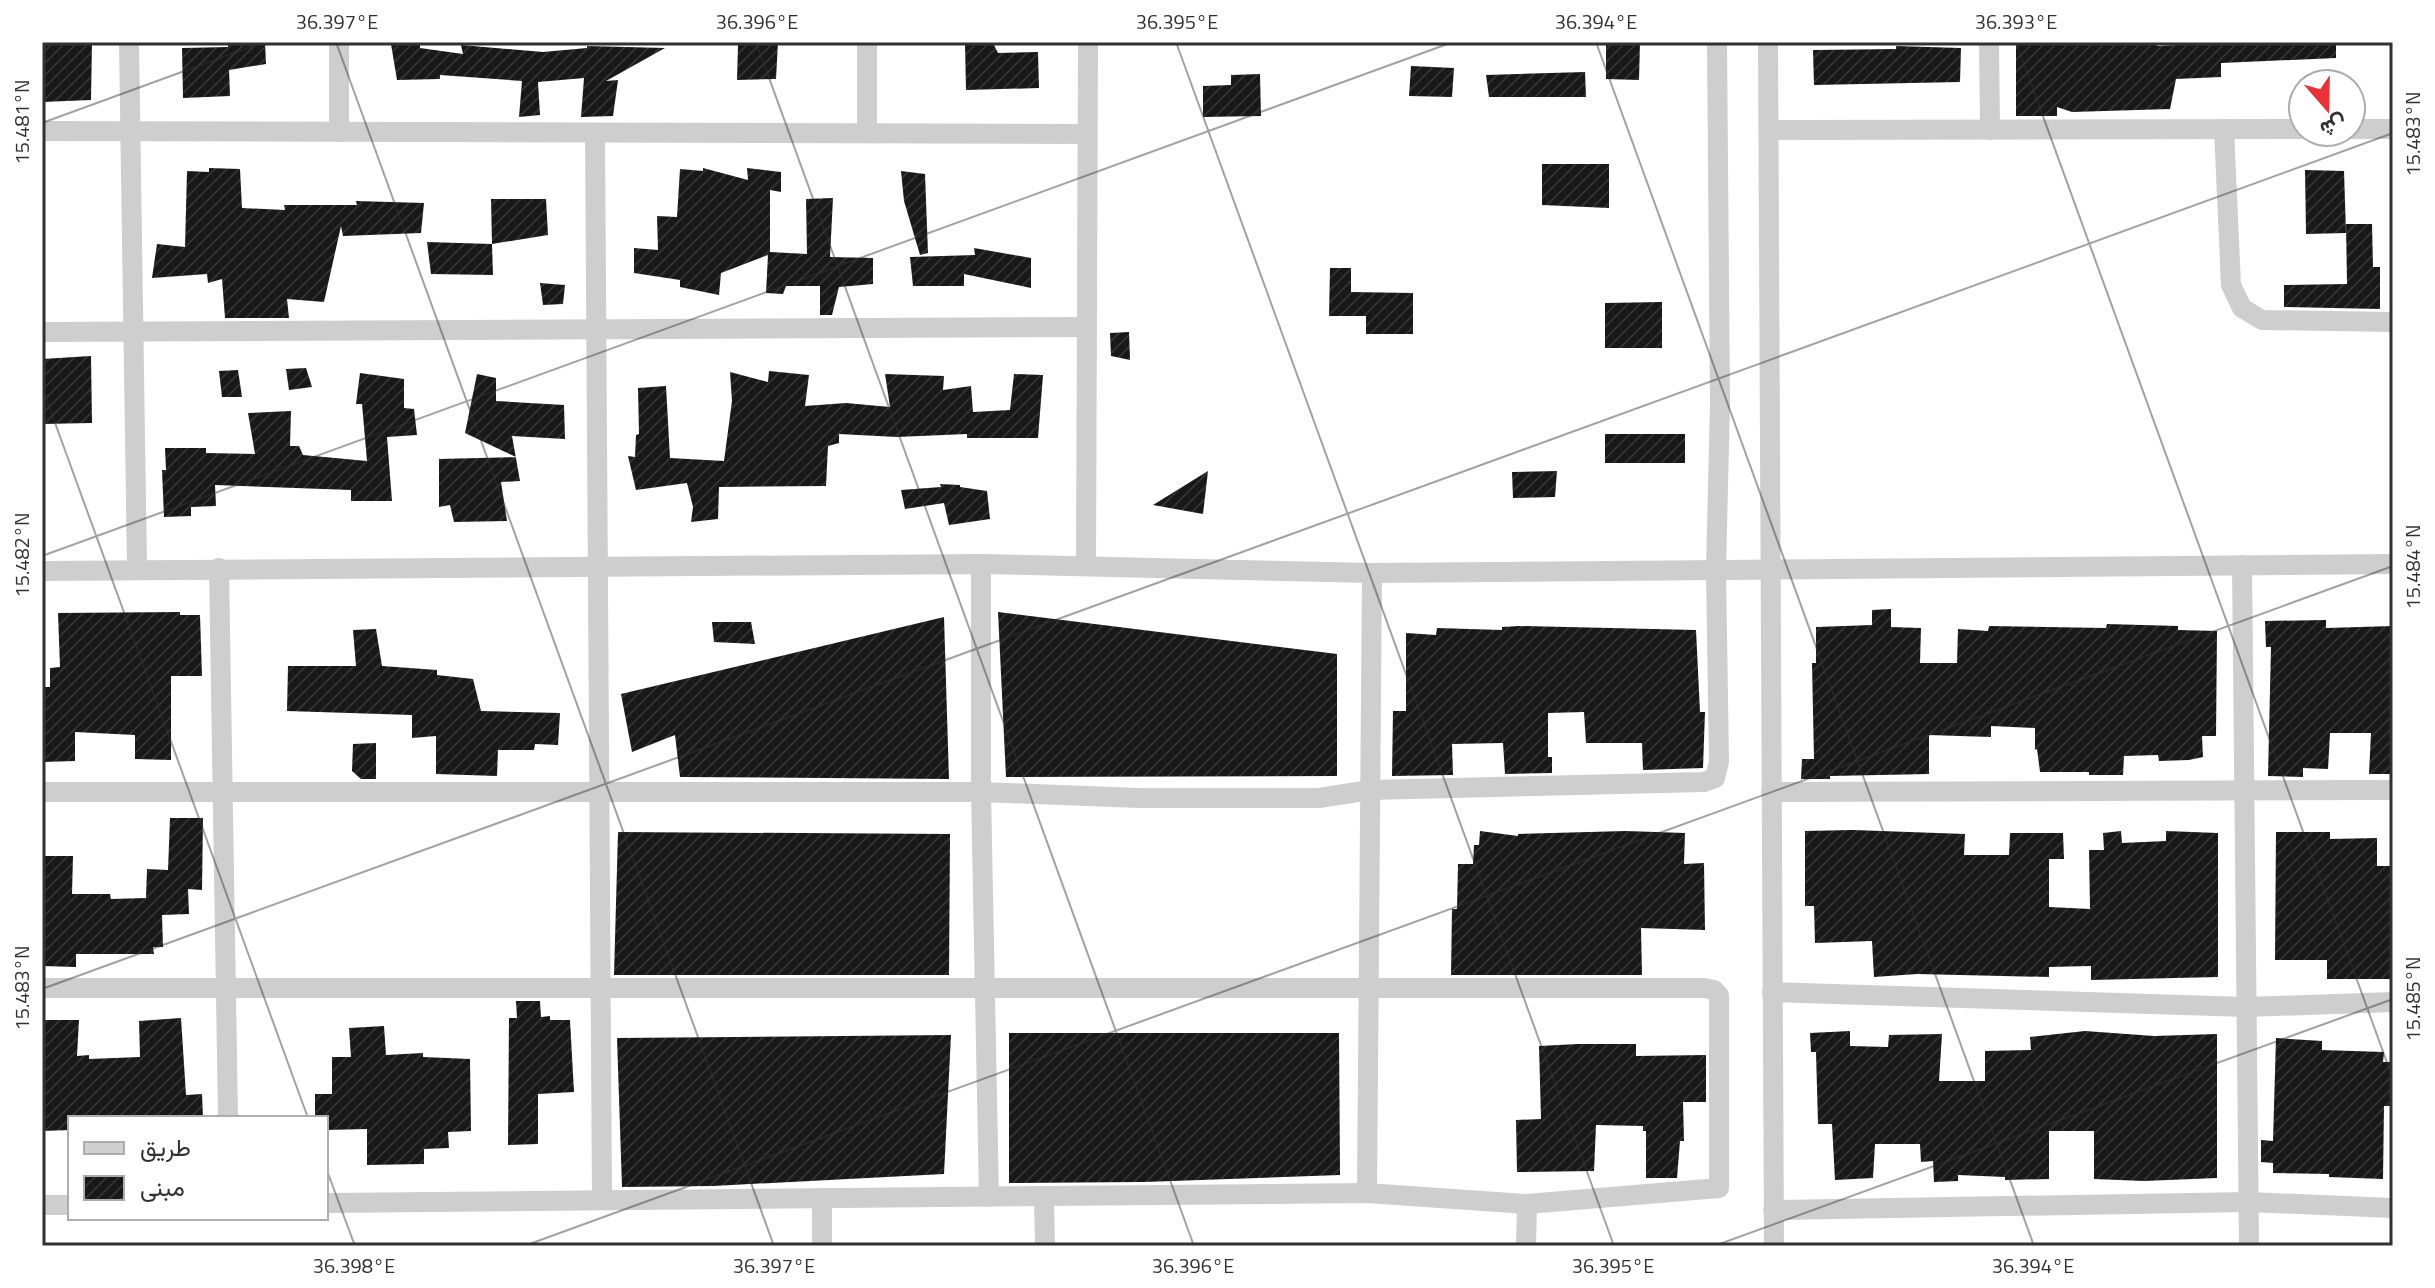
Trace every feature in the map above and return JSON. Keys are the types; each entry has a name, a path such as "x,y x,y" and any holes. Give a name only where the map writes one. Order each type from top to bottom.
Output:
{"street":[{"path":"129,42 137,569"},
{"path":"339,42 339,132"},
{"path":"867,42 867,133"},
{"path":"1086,565 1088,42"},
{"path":"42,792 981,792 1139,798 1319,798 1370,790 1704,782 1715,778 1719,762 1716,570 1720,404 1717,42"},
{"path":"1768,42 1774,1246"},
{"path":"1989,42 1990,130"},
{"path":"2224,129 2231,285 2242,308 2262,320 2393,322"},
{"path":"1769,130 2287,129"},
{"path":"2367,129 2393,129"},
{"path":"42,131 1087,134"},
{"path":"595,133 602,1200"},
{"path":"42,332 1087,327"},
{"path":"981,564 981,792 989,1197"},
{"path":"42,571 981,564 1372,573 2393,564"},
{"path":"2242,565 2249,1246"},
{"path":"219,568 228,1116"},
{"path":"1367,1193 1372,573"},
{"path":"1771,792 2393,790"},
{"path":"42,988 1704,988 1714,990 1719,995 1719,1188 1527,1204 1367,1193 328,1203"},
{"path":"1772,992 2246,1007 2393,1002"},
{"path":"1044,1197 1045,1246"},
{"path":"822,1198 822,1246"},
{"path":"1773,1210 2248,1202 2393,1208"},
{"path":"1526,1246 1527,1204"},
{"path":"42,1205 68,1205"}],"building":[{"path":"42,42 92,42 91,100 42,102"},
{"path":"228,42 265,42 266,64 229,70 230,96 183,98 182,48 228,47"},
{"path":"420,42 420,48 463,54 461,45 543,52 587,46 665,48 606,81 618,80 613,116 581,117 584,78 538,82 540,115 519,117 522,81 440,75 440,79 397,80 391,44"},
{"path":"778,42 776,79 737,80 738,45"},
{"path":"1606,42 1640,42 1639,80 1606,79"},
{"path":"2016,42 2157,42 2157,46 2336,42 2336,58 2221,63 2221,77 2176,79 2170,109 2072,112 2057,107 2057,116 2016,116"},
{"path":"993,43 998,53 1038,52 1039,88 966,90 965,44"},
{"path":"1896,46 1961,48 1960,82 1814,85 1813,50 1896,49"},
{"path":"1411,66 1454,68 1452,97 1409,96"},
{"path":"1585,72 1586,97 1489,97 1486,75"},
{"path":"1260,74 1261,116 1203,117 1203,86 1231,85 1231,75"},
{"path":"1542,164 1609,164 1609,208 1542,205"},
{"path":"209,168 240,169 242,208 285,210 284,205 357,205 356,201 424,203 421,233 343,236 341,226 324,302 287,299 289,318 225,318 222,279 208,283 207,274 152,278 157,244 185,247 187,171 209,172"},
{"path":"703,168 748,180 747,168 781,172 781,192 770,190 770,252 807,254 806,199 833,198 830,257 873,258 873,284 839,287 832,315 820,315 820,286 786,286 783,294 766,293 768,255 721,273 719,295 680,287 680,280 634,273 634,248 658,250 657,216 677,217 680,169 703,171"},
{"path":"2305,170 2344,171 2346,233 2306,234"},
{"path":"901,171 925,174 928,253 920,255 904,201"},
{"path":"491,199 546,199 548,235 492,244"},
{"path":"2346,224 2372,224 2373,267 2380,267 2380,309 2284,307 2284,285 2347,284"},
{"path":"427,242 492,244 493,275 431,274"},
{"path":"974,248 1031,258 1031,288 964,274 964,286 913,286 910,257 975,255"},
{"path":"1330,268 1351,268 1351,292 1413,293 1413,334 1366,334 1366,316 1329,316"},
{"path":"540,283 565,285 563,304 543,305"},
{"path":"1662,302 1662,348 1605,348 1605,303"},
{"path":"1129,332 1130,360 1111,356 1110,333"},
{"path":"91,356 92,423 42,424 42,359"},
{"path":"306,368 312,387 289,390 286,369"},
{"path":"238,370 242,397 222,397 219,371"},
{"path":"769,371 809,375 805,406 846,403 890,407 885,374 944,376 943,390 971,386 973,412 1010,410 1014,374 1043,375 1038,438 967,438 967,434 897,437 839,434 839,443 828,446 826,486 719,487 718,519 691,522 693,507 687,483 636,490 628,456 635,457 636,435 639,434 638,388 666,386 670,458 724,461 732,401 730,372 768,382"},
{"path":"360,373 404,379 404,408 414,409 417,435 387,437 392,501 351,501 351,490 215,485 216,506 191,507 191,516 164,517 162,470 166,470 165,448 206,448 206,453 255,454 248,413 291,411 290,446 299,446 303,455 367,461 362,404 356,404"},
{"path":"477,374 496,378 496,401 564,405 565,439 512,436 516,457 465,433"},
{"path":"1605,434 1685,434 1685,463 1605,463"},
{"path":"516,457 520,481 501,482 507,521 454,522 450,505 439,507 439,459"},
{"path":"1208,471 1203,514 1153,505"},
{"path":"1557,471 1555,497 1513,498 1512,472"},
{"path":"940,484 987,491 990,519 949,525 944,503 905,509 901,490 941,487"},
{"path":"1891,609 1891,627 1921,628 1920,663 1957,663 1958,629 1988,631 1989,626 2106,628 2107,624 2178,626 2178,630 2217,631 2216,736 2202,736 2203,757 2159,761 2158,755 2124,756 2123,775 2089,775 2089,772 2040,772 2035,750 2035,728 1991,726 1991,737 1929,735 1929,774 1801,779 1802,759 1814,759 1812,663 1816,663 1816,627 1872,625 1872,610"},
{"path":"180,612 180,615 200,615 202,676 171,676 171,760 135,759 135,735 75,732 75,761 42,762 42,687 50,687 50,668 60,667 58,613"},
{"path":"998,612 1337,654 1337,776 1006,777"},
{"path":"944,617 949,779 680,777 675,735 632,752 621,694"},
{"path":"2326,620 2326,628 2393,626 2393,774 2369,774 2371,733 2330,733 2328,769 2303,768 2303,777 2268,776 2271,647 2266,647 2265,621"},
{"path":"712,622 751,622 755,644 714,642"},
{"path":"1502,627 1696,630 1700,712 1705,712 1703,768 1643,770 1642,743 1586,743 1584,712 1548,713 1548,757 1552,757 1552,773 1505,774 1503,743 1452,744 1453,775 1392,776 1393,711 1406,711 1406,633 1436,635 1437,628 1502,630"},
{"path":"376,629 382,666 437,670 437,675 473,679 481,711 560,713 558,745 535,744 534,750 498,750 497,776 436,774 436,736 412,738 412,715 287,711 288,666 356,666 353,630"},
{"path":"376,743 376,779 361,779 352,771 353,744"},
{"path":"170,818 203,818 202,890 188,889 189,914 162,915 163,947 153,947 154,954 76,954 76,967 42,966 42,856 73,856 72,894 110,894 111,899 146,898 147,869 168,870"},
{"path":"1480,831 1518,836 1626,831 1685,833 1684,864 1704,863 1705,930 1641,928 1642,975 1451,975 1452,909 1457,909 1458,864 1473,864 1474,845 1479,845"},
{"path":"1805,831 1965,834 1964,855 2009,855 2010,833 2063,833 2064,859 2049,859 2049,907 2090,909 2089,850 2104,850 2103,833 2121,831 2122,843 2166,841 2166,831 2218,833 2218,977 2091,980 2091,966 2049,967 2049,977 1917,974 1874,977 1872,941 1815,943 1814,906 1805,906"},
{"path":"618,832 950,834 949,975 614,975"},
{"path":"2276,832 2330,832 2330,839 2377,838 2377,866 2393,866 2393,979 2327,979 2327,960 2275,960"},
{"path":"516,1001 540,1001 541,1017 570,1020 574,1092 538,1094 538,1144 508,1145 509,1018 517,1018"},
{"path":"181,1018 186,1095 202,1094 203,1116 68,1116 68,1130 42,1131 42,1020 79,1020 77,1056 89,1055 89,1059 140,1057 139,1021"},
{"path":"384,1026 386,1055 423,1053 423,1057 470,1059 471,1131 448,1132 449,1148 424,1149 424,1164 367,1165 367,1129 328,1130 328,1116 315,1116 315,1094 332,1094 332,1057 351,1057 349,1028"},
{"path":"1850,1031 1850,1046 1888,1047 1889,1035 1942,1034 1939,1081 1985,1081 1985,1051 2031,1050 2030,1037 2085,1031 2154,1036 2217,1034 2217,1178 2144,1181 2094,1179 2094,1131 2049,1131 2049,1179 2005,1180 2005,1177 1958,1175 1958,1181 1934,1182 1933,1161 1921,1162 1920,1144 1875,1144 1873,1178 1835,1180 1832,1124 1818,1124 1816,1052 1811,1052 1810,1033"},
{"path":"1009,1033 1339,1033 1340,1175 1009,1183"},
{"path":"951,1035 944,1174 713,1186 622,1187 617,1038"},
{"path":"2276,1038 2322,1041 2322,1050 2384,1052 2383,1062 2393,1062 2393,1106 2384,1106 2383,1179 2273,1173 2273,1163 2261,1162 2261,1140 2273,1141"},
{"path":"1636,1044 1636,1056 1706,1055 1706,1102 1683,1102 1684,1141 1680,1141 1677,1178 1646,1178 1646,1131 1643,1131 1643,1126 1596,1125 1594,1171 1517,1172 1516,1120 1541,1119 1539,1046"}]}
